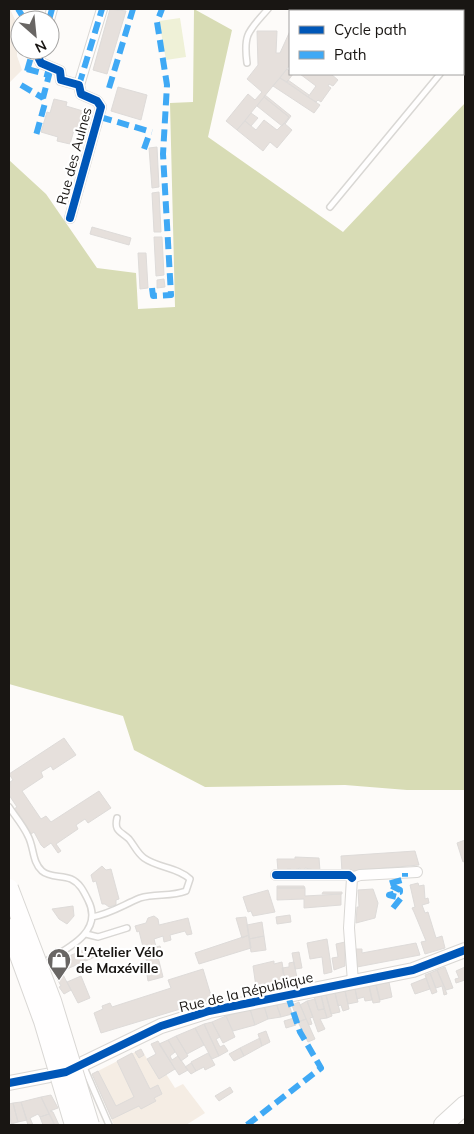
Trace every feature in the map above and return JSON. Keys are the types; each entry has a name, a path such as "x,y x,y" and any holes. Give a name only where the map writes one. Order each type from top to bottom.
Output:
{"highway":[{"path":"9,888 52,1002 90,1125"},
{"path":"9,928 43,1021 74,1125"},
{"path":"442,1125 465,1105"}],"street":[{"name":"Rue des Aulnes","path":"70,218 101,112 100,104 83,96 79,86 102,9"},
{"name":"Rue des Aulnes","path":"40,60 41,63 60,71 61,80 79,86"},
{"path":"352,878 360,875 417,872"},
{"path":"276,875 349,875 352,878"},
{"path":"352,878 349,928 353,982"},
{"name":"Rue de la République","path":"9,1083 66,1072 169,1023 234,1005 413,970 465,950"}],"lane":[{"path":"247,63 244,44 248,33 268,9"},
{"path":"330,207 439,75"},
{"path":"9,807 29,836 38,866 43,872 72,879 81,886 90,904 92,917 90,929 68,948 46,961"},
{"path":"92,917 109,914 141,898 176,895 186,891 189,886 190,880 182,872 156,865 143,857 129,840 118,832 116,826 117,818"},
{"path":"86,934 98,937 127,928"},
{"path":"82,1064 108,1125"}],"shaded area":[{"path":"10,9 10,60 18,60 22,70 9,83"},
{"path":"141,1049 159,1078 166,1074 175,1088 183,1084 205,1113 186,1125 114,1125 92,1074"}],"green space":[{"path":"194,9 232,30 208,137 343,232 465,103 465,790 407,790 345,785 205,787 134,750 123,716 9,684 9,160 46,194 97,268 136,273 138,309 175,307 170,103 193,102"},
{"path":"180,18 186,57 166,60 159,21"}],"building":[{"path":"110,9 126,11 107,74 93,70"},
{"path":"300,9 330,9 329,10"},
{"path":"257,31 277,31 276,53 280,53 289,33 289,66 237,130 226,121 248,94 255,100 262,92 247,79 258,65"},
{"path":"287,69 289,75 292,75 287,82 280,78"},
{"path":"301,75 332,75 338,80 333,86 329,84 328,86 331,88 321,102 318,100 316,102 308,97 316,86"},
{"path":"280,78 320,105 314,113 273,86"},
{"path":"288,80 309,95 308,97 287,82"},
{"path":"118,87 147,95 141,120 111,111"},
{"path":"265,95 291,116 285,124 289,117 264,97"},
{"path":"264,97 289,117 282,126 257,106"},
{"path":"54,99 67,102 66,106 83,111 77,131 74,130 70,144 57,141 58,137 41,132 47,112 50,113"},
{"path":"251,113 258,118 251,126 245,121"},
{"path":"264,120 277,130 284,123 292,130 277,148 270,142 263,151 237,130 245,121 256,130"},
{"path":"157,147 159,187 152,188 149,148"},
{"path":"159,192 161,232 154,232 152,193"},
{"path":"92,227 131,238 129,245 90,234"},
{"path":"154,237 162,237 164,275 156,276"},
{"path":"138,253 146,253 148,288 140,289"},
{"path":"164,279 165,287 157,288 157,280"},
{"path":"64,738 76,755 53,770 51,766 41,772 43,777 22,791 41,819 46,816 51,822 99,791 111,808 88,823 85,819 76,825 78,829 56,844 61,851 58,853 51,843 44,848 41,845 34,832 31,834 14,809 17,807 9,795 10,782 13,780 9,774"},
{"path":"465,840 465,861 463,862 457,843"},
{"path":"415,851 419,865 342,872 341,856"},
{"path":"295,857 319,858 320,871 305,868 305,871 300,871 300,868 291,871 291,869 287,869 288,871 278,871 277,859 295,859"},
{"path":"102,866 106,870 111,869 119,899 116,900 116,905 109,907 102,904 96,881 93,882 91,875"},
{"path":"418,883 419,886 424,885 425,899 428,898 429,903 422,905 425,913 428,912 436,938 442,936 445,948 425,954 421,942 426,941 412,908 415,907 410,885"},
{"path":"277,886 304,886 305,888 277,888"},
{"path":"277,888 305,888 305,896 341,894 341,905 304,908 304,899 277,900"},
{"path":"373,889 378,903 375,918 356,923 357,907 359,907 358,890"},
{"path":"268,890 275,912 253,916 251,911 248,912 243,897"},
{"path":"323,892 342,892 342,894 322,894"},
{"path":"73,906 74,916 67,924 59,919 52,909"},
{"path":"290,915 291,922 277,924 276,917"},
{"path":"154,916 158,919 159,925 188,918 192,934 187,935 185,931 170,935 171,940 164,942 163,936 154,939 156,947 160,946 162,952 157,953 163,977 148,981 147,975 150,975 139,931 137,932 135,926 146,923 148,918"},
{"path":"246,917 249,935 242,938 236,918"},
{"path":"262,922 264,936 249,939 247,925"},
{"path":"249,935 251,948 199,964 195,953"},
{"path":"264,936 266,950 251,952 249,939"},
{"path":"327,939 332,972 324,974 322,957 310,959 307,943"},
{"path":"345,942 345,966 334,970 332,958 338,957 336,944"},
{"path":"416,943 420,955 357,967 355,949 362,949 362,953"},
{"path":"93,946 97,956 67,969 62,959"},
{"path":"299,952 302,968 295,969 292,953"},
{"path":"274,961 274,964 282,962 285,981 256,987 253,966"},
{"path":"294,962 297,978 285,981 282,968 289,967 289,963"},
{"path":"445,967 453,988 446,990 437,970"},
{"path":"465,967 465,980 456,983 455,979 459,978 456,971"},
{"path":"60,969 71,990 64,994 59,987 61,986 54,973"},
{"path":"203,969 212,999 203,1002 202,998 186,1003 187,1007 101,1033 94,1013 103,1009 102,1006 110,1003 112,1007 171,988 168,980"},
{"path":"437,970 447,994 444,995 442,986 436,988 430,973"},
{"path":"430,973 437,992 432,994 425,975"},
{"path":"81,976 90,998 78,1003 67,982"},
{"path":"426,978 430,989 415,994 411,984"},
{"path":"389,982 392,997 380,1000 376,985"},
{"path":"376,985 380,1002 373,1003 369,986"},
{"path":"369,986 372,1000 365,1001 364,997 357,999 355,989"},
{"path":"355,989 358,1002 348,1004 345,991"},
{"path":"345,991 349,1009 343,1011 341,1005 338,1006 335,993"},
{"path":"335,993 340,1012 331,1014 326,995"},
{"path":"321,995 326,995 332,1016 327,1018"},
{"path":"321,995 324,1009 318,1010 314,997"},
{"path":"315,999 318,1010 324,1009 327,1018 320,1019 325,1029 318,1032 307,1001"},
{"path":"288,1001 292,1014 281,1017 276,1003"},
{"path":"307,1001 313,1017 310,1018 312,1024 309,1025 300,1005"},
{"path":"299,1002 306,1019 298,1022 292,1005"},
{"path":"276,1003 281,1017 268,1019 264,1006"},
{"path":"264,1006 268,1019 255,1025 250,1009"},
{"path":"250,1009 255,1025 233,1031 226,1016"},
{"path":"226,1016 235,1037 223,1043 212,1022"},
{"path":"294,1018 296,1025 286,1028 284,1021"},
{"path":"306,1019 315,1039 308,1042 298,1022"},
{"path":"212,1022 220,1037 216,1039 220,1047 224,1045 228,1051 219,1056 204,1024"},
{"path":"204,1024 219,1056 212,1059 195,1028"},
{"path":"195,1028 204,1045 187,1054 176,1036"},
{"path":"266,1031 270,1042 262,1046 258,1034"},
{"path":"176,1036 188,1056 181,1061 168,1040"},
{"path":"260,1038 262,1046 244,1056 240,1048"},
{"path":"168,1040 175,1052 170,1056 172,1060 178,1056 188,1070 179,1075 159,1044"},
{"path":"158,1041 175,1069 159,1079 147,1059 156,1054 151,1044"},
{"path":"240,1048 244,1056 234,1061 229,1054"},
{"path":"141,1049 144,1055 139,1058 135,1052"},
{"path":"132,1053 150,1089 158,1085 162,1094 154,1098 156,1101 141,1109 139,1106 112,1119 92,1074 98,1071 116,1106 134,1097 117,1061"},
{"path":"208,1053 215,1065 205,1070 204,1067 196,1071 191,1062"},
{"path":"191,1063 196,1071 191,1074 185,1067"},
{"path":"230,1087 233,1092 219,1101 215,1096"},
{"path":"51,1095 58,1108 50,1111 53,1112 59,1125 55,1125 41,1097"},
{"path":"41,1097 49,1114 40,1117 38,1114 30,1118 33,1125 28,1125 21,1102"},
{"path":"21,1102 27,1120 18,1122 13,1103"},
{"path":"13,1103 18,1122 11,1124 9,1104"},
{"path":"49,1114 54,1124 43,1125 40,1117"}],"marked path":[{"path":"79,85 102,9"},
{"path":"109,88 133,9"},
{"path":"152,288 153,296 171,295 163,154 167,85 157,22 162,9"},
{"path":"27,71 30,60"},
{"path":"27,69 49,75 43,98 45,103 35,139"},
{"path":"21,85 43,98"},
{"path":"100,117 152,132"},
{"path":"144,149 150,132"},
{"path":"393,908 401,898 389,895 400,892 400,890 388,884 405,879 405,873"},
{"path":"247,1125 321,1068 300,1032 289,999"}],"cycle path":[{"path":"40,60 41,63 60,71 61,80 79,85 81,94 97,101 101,107 70,218"},
{"path":"276,875 349,875 352,878"},
{"path":"9,1083 66,1072 161,1026 209,1011 413,970 465,950"}],"place":[{"name":"L'Atelier Vélo de Maxéville","path":"59,981"}]}
